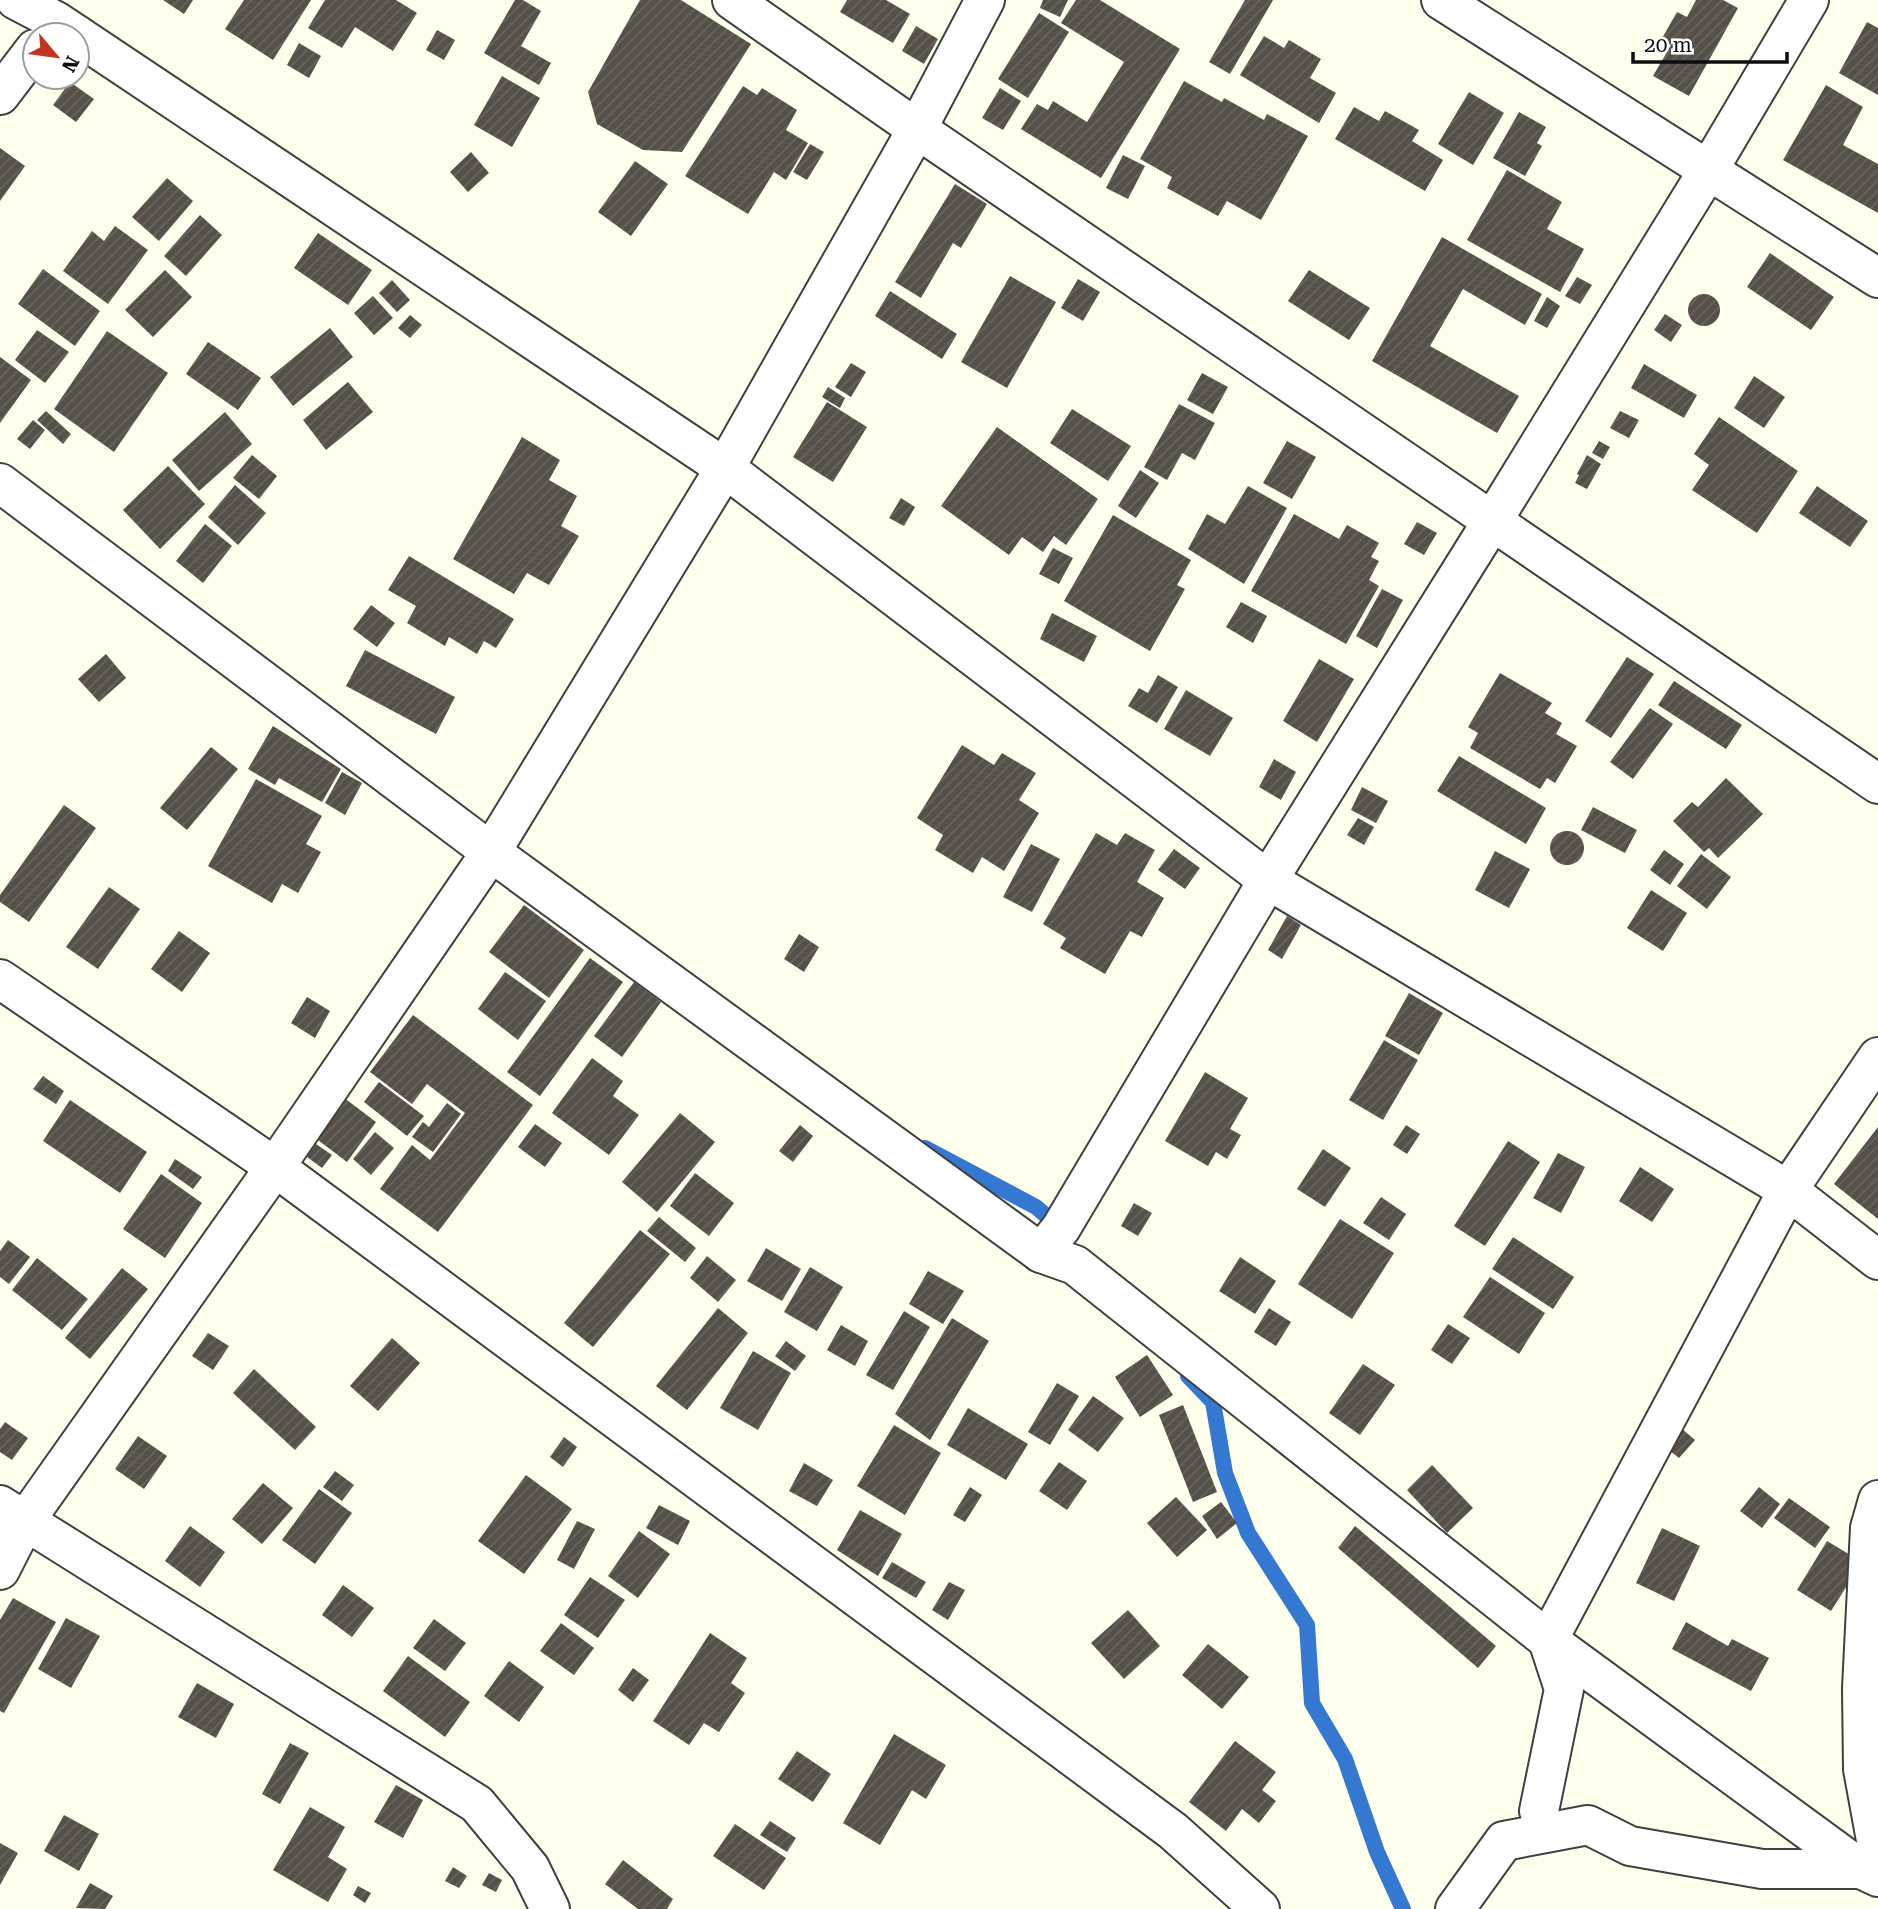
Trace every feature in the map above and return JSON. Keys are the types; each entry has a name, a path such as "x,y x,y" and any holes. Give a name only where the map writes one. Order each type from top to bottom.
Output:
{"street":[{"path":"16,0 49,21"},
{"path":"732,0 1878,784"},
{"path":"0,1570 12,1513 275,1167 491,852 725,468 917,129 985,0"},
{"path":"1441,0 1878,278"},
{"path":"1041,1253 1061,1228 1268,880 1709,169 1809,0"},
{"path":"91,49 725,468 1268,880 1788,1190 1878,1260"},
{"path":"0,95 21,72"},
{"path":"0,483 491,852 1041,1253 1075,1265 1548,1640 1872,1866"},
{"path":"0,979 275,1167 1173,1831 1260,1909"},
{"path":"1539,1811 1564,1689 1548,1640 1788,1190 1878,1057"},
{"path":"1872,1866 1863,1769 1862,1688 1870,1528 1878,1500"},
{"path":"12,1513 477,1804 530,1868 550,1909"},
{"path":"1455,1909 1504,1841 1588,1825 1630,1846 1762,1869 1872,1866"}],"building":[{"path":"163,0 193,0 184,14"},
{"path":"244,0 311,0 273,60 225,29"},
{"path":"325,0 396,0 417,13 393,51 355,27 342,48 308,28"},
{"path":"515,0 523,0 541,11 521,46 551,63 539,85 484,53"},
{"path":"640,0 681,0 751,44 682,152 643,150 597,124 588,92"},
{"path":"847,0 886,0 910,14 893,43 840,12"},
{"path":"1043,0 1068,0 1060,17 1040,8"},
{"path":"1076,0 1100,0 1180,49 1101,178 1021,129 1037,104 1048,110 1053,101 1087,122 1124,62 1061,23"},
{"path":"1245,0 1273,0 1230,74 1209,62"},
{"path":"1696,0 1723,0 1738,8 1689,96 1653,76 1671,45 1661,40 1677,12 1687,17"},
{"path":"1039,13 1069,32 1028,98 998,79"},
{"path":"1867,22 1878,28 1878,95 1839,73"},
{"path":"916,26 938,39 924,64 902,51"},
{"path":"437,30 455,40 444,60 426,50"},
{"path":"1264,36 1284,48 1289,40 1321,59 1310,78 1336,93 1319,123 1240,75"},
{"path":"299,43 321,56 309,78 287,65"},
{"path":"502,76 540,98 512,147 474,125"},
{"path":"1184,81 1222,102 1224,98 1264,120 1267,114 1308,136 1261,220 1227,201 1218,216 1167,188 1172,177 1140,159"},
{"path":"1826,85 1863,107 1843,145 1878,164 1878,213 1783,160"},
{"path":"743,86 757,95 762,88 797,110 786,130 808,143 786,180 774,172 748,214 685,176"},
{"path":"1000,88 1021,101 1003,130 982,118"},
{"path":"63,91 83,91 94,99 76,122 53,105"},
{"path":"1469,92 1504,113 1473,165 1438,144"},
{"path":"1354,107 1379,121 1385,111 1419,130 1412,141 1443,160 1425,191 1335,139"},
{"path":"1519,112 1546,127 1537,143 1542,146 1525,176 1493,158"},
{"path":"810,144 824,152 807,180 793,172"},
{"path":"0,148 25,166 0,201"},
{"path":"471,152 489,173 468,192 450,172"},
{"path":"1123,155 1145,166 1128,199 1106,188"},
{"path":"635,161 668,184 631,236 598,212"},
{"path":"1507,170 1562,202 1547,229 1584,249 1560,292 1467,240"},
{"path":"167,178 193,201 159,241 132,217"},
{"path":"955,184 987,204 961,248 953,243 921,298 895,282"},
{"path":"200,215 222,235 186,276 164,256"},
{"path":"115,226 148,250 108,304 63,271 92,231 104,241"},
{"path":"318,233 372,270 348,305 294,268"},
{"path":"1442,237 1542,294 1525,325 1463,289 1430,346 1519,396 1497,433 1372,361"},
{"path":"1770,253 1834,297 1811,330 1747,287"},
{"path":"43,269 100,311 75,346 18,304"},
{"path":"165,270 192,297 153,337 125,310"},
{"path":"1309,270 1370,308 1349,340 1288,301"},
{"path":"1010,276 1056,302 1007,388 961,362"},
{"path":"1577,277 1592,285 1580,304 1565,296"},
{"path":"1078,279 1100,292 1083,321 1061,308"},
{"path":"392,280 410,300 397,312 379,293"},
{"path":"890,291 957,334 942,359 875,316"},
{"path":"1704,294 1716,298 1720,310 1716,322 1704,326 1692,322 1688,310 1692,298"},
{"path":"373,296 393,318 374,335 354,313"},
{"path":"1547,297 1560,306 1547,328 1534,321"},
{"path":"1665,314 1682,325 1671,342 1654,330"},
{"path":"410,315 422,325 410,338 398,328"},
{"path":"330,328 353,357 293,406 270,377"},
{"path":"37,330 69,352 45,383 15,360"},
{"path":"107,331 168,373 114,452 54,409"},
{"path":"208,342 261,378 238,410 186,374"},
{"path":"0,357 31,380 0,423"},
{"path":"851,363 866,372 851,397 835,387"},
{"path":"1644,364 1697,395 1684,418 1631,388"},
{"path":"1202,373 1228,387 1213,414 1187,400"},
{"path":"1754,376 1785,397 1764,428 1734,408"},
{"path":"348,382 373,412 326,450 303,420"},
{"path":"828,387 845,398 840,408 822,397"},
{"path":"827,402 867,427 833,482 793,457"},
{"path":"1179,404 1215,423 1195,460 1182,453 1167,480 1144,467"},
{"path":"1072,409 1131,446 1108,481 1050,443"},
{"path":"46,411 71,434 63,444 37,420"},
{"path":"1620,411 1639,420 1629,438 1610,428"},
{"path":"225,412 252,444 199,491 172,460"},
{"path":"1719,417 1798,471 1757,533 1692,490 1709,465 1694,454"},
{"path":"33,420 45,430 30,449 17,439"},
{"path":"997,427 1098,499 1066,545 1054,536 1043,552 1022,537 1009,555 941,506"},
{"path":"522,437 560,460 549,480 577,496 561,526 579,536 549,585 527,573 514,594 453,559"},
{"path":"1287,441 1316,457 1292,499 1263,483"},
{"path":"1599,441 1610,447 1603,459 1592,453"},
{"path":"252,455 277,476 259,499 233,478"},
{"path":"1587,455 1601,464 1587,489 1575,483"},
{"path":"168,466 205,504 160,549 123,510"},
{"path":"1140,470 1159,483 1136,518 1118,506"},
{"path":"235,485 266,513 238,545 208,517"},
{"path":"1248,486 1287,508 1244,584 1188,549 1207,514 1225,524"},
{"path":"1817,486 1868,521 1850,547 1799,513"},
{"path":"901,498 915,507 904,526 889,518"},
{"path":"1294,514 1339,539 1347,525 1379,543 1371,557 1379,561 1369,580 1379,586 1346,644 1251,591"},
{"path":"1113,515 1191,560 1177,585 1185,589 1150,651 1064,601"},
{"path":"1417,522 1437,533 1424,555 1404,544"},
{"path":"205,524 232,546 203,583 176,561"},
{"path":"1053,548 1073,558 1059,584 1039,574"},
{"path":"409,556 514,619 496,648 484,641 477,654 449,637 445,646 407,623 416,606 388,590"},
{"path":"1382,589 1403,600 1377,648 1356,636"},
{"path":"1241,602 1267,616 1253,643 1226,627"},
{"path":"371,605 395,623 377,647 353,629"},
{"path":"1052,613 1097,636 1084,662 1040,639"},
{"path":"365,650 455,697 436,734 346,686"},
{"path":"106,654 126,678 99,702 78,679"},
{"path":"1627,657 1654,674 1611,738 1585,721"},
{"path":"1319,659 1354,679 1317,742 1283,721"},
{"path":"1500,673 1552,703 1545,713 1562,723 1556,734 1577,746 1555,783 1547,778 1540,789 1470,748 1478,733 1468,727"},
{"path":"1158,675 1178,687 1157,723 1128,706 1139,688 1148,693"},
{"path":"1674,681 1742,725 1726,749 1658,705"},
{"path":"1186,690 1233,718 1210,756 1164,729"},
{"path":"1650,708 1673,724 1633,779 1610,762"},
{"path":"273,726 341,769 322,802 279,778 275,785 248,769"},
{"path":"962,745 994,765 1002,753 1036,773 1019,800 1039,813 1004,871 982,857 973,873 935,850 943,835 917,818"},
{"path":"211,747 238,769 187,830 160,808"},
{"path":"1459,756 1546,808 1526,844 1437,791"},
{"path":"1274,759 1296,772 1281,800 1259,787"},
{"path":"342,772 362,783 345,815 325,803"},
{"path":"1726,778 1763,814 1718,858 1709,848 1704,852 1673,821 1692,802 1698,807"},
{"path":"256,779 322,816 306,844 321,852 298,893 282,884 272,903 208,866"},
{"path":"1362,787 1388,801 1376,823 1351,810"},
{"path":"64,805 96,828 29,922 0,902 0,895"},
{"path":"1593,807 1637,830 1625,853 1581,830"},
{"path":"1358,818 1374,827 1364,845 1347,835"},
{"path":"1567,831 1579,836 1584,848 1579,860 1567,865 1555,860 1550,848 1555,836"},
{"path":"1096,833 1117,845 1125,833 1155,850 1137,882 1164,898 1142,937 1130,931 1105,974 1060,948 1066,938 1043,924"},
{"path":"1031,844 1060,859 1032,912 1003,897"},
{"path":"1174,849 1200,868 1185,889 1158,870"},
{"path":"1664,850 1684,864 1670,885 1650,870"},
{"path":"1495,851 1530,869 1509,908 1475,890"},
{"path":"1701,854 1731,877 1707,909 1677,886"},
{"path":"109,887 140,909 98,969 66,947"},
{"path":"1651,890 1687,913 1663,951 1627,928"},
{"path":"524,905 584,950 549,998 489,952"},
{"path":"1287,916 1301,925 1282,959 1268,950"},
{"path":"179,931 210,953 182,992 151,969"},
{"path":"799,934 819,947 804,972 784,959"},
{"path":"590,958 623,982 540,1096 507,1072"},
{"path":"505,972 546,1001 518,1040 478,1009"},
{"path":"634,982 661,1002 622,1057 594,1036"},
{"path":"1409,993 1443,1013 1419,1055 1385,1036"},
{"path":"307,997 330,1011 315,1038 291,1023"},
{"path":"413,1015 533,1105 438,1232 380,1189 412,1145 430,1160 465,1113 427,1084 412,1104 370,1072"},
{"path":"1384,1040 1418,1060 1383,1120 1349,1100"},
{"path":"592,1058 623,1081 613,1096 639,1115 609,1155 552,1113"},
{"path":"1205,1072 1248,1098 1230,1129 1241,1135 1227,1159 1216,1152 1208,1166 1165,1141"},
{"path":"43,1076 64,1091 56,1104 33,1089"},
{"path":"379,1082 424,1116 407,1136 364,1102"},
{"path":"339,1094 376,1122 347,1162 310,1134"},
{"path":"70,1100 147,1152 120,1193 43,1141"},
{"path":"447,1103 461,1114 433,1152 412,1137 423,1122 429,1127"},
{"path":"680,1113 715,1142 657,1212 622,1182"},
{"path":"535,1124 562,1143 545,1167 518,1147"},
{"path":"800,1125 813,1136 793,1162 779,1151"},
{"path":"1406,1125 1420,1134 1407,1154 1393,1145"},
{"path":"1878,1127 1878,1219 1834,1184"},
{"path":"375,1132 394,1148 371,1175 353,1159"},
{"path":"1508,1141 1540,1162 1485,1246 1454,1226"},
{"path":"316,1144 332,1155 322,1168 307,1157"},
{"path":"1323,1149 1351,1168 1325,1207 1297,1189"},
{"path":"1558,1153 1585,1167 1561,1213 1533,1198"},
{"path":"175,1159 202,1177 193,1189 168,1171"},
{"path":"1640,1167 1674,1189 1652,1222 1619,1201"},
{"path":"695,1173 734,1203 709,1236 670,1206"},
{"path":"161,1174 202,1203 165,1258 123,1229"},
{"path":"1381,1197 1406,1214 1389,1240 1363,1223"},
{"path":"1134,1203 1152,1213 1138,1236 1121,1226"},
{"path":"659,1217 696,1248 685,1262 647,1231"},
{"path":"1340,1219 1394,1253 1352,1319 1298,1284"},
{"path":"640,1230 670,1254 593,1347 564,1323"},
{"path":"1513,1237 1574,1277 1553,1309 1492,1269"},
{"path":"8,1240 30,1257 9,1284 0,1277 0,1251"},
{"path":"766,1248 801,1269 782,1301 747,1281"},
{"path":"707,1256 736,1280 718,1302 690,1278"},
{"path":"1240,1257 1276,1281 1255,1314 1219,1291"},
{"path":"37,1258 88,1299 62,1330 12,1290"},
{"path":"810,1267 843,1287 817,1331 784,1312"},
{"path":"122,1268 148,1289 90,1359 65,1338"},
{"path":"928,1271 964,1291 943,1324 909,1304"},
{"path":"1490,1277 1545,1313 1519,1354 1463,1317"},
{"path":"718,1308 748,1333 687,1410 656,1386"},
{"path":"1269,1308 1291,1322 1276,1346 1254,1332"},
{"path":"904,1311 930,1327 893,1390 866,1375"},
{"path":"952,1318 989,1341 930,1440 895,1414"},
{"path":"1448,1324 1470,1338 1452,1364 1431,1350"},
{"path":"841,1325 868,1341 855,1366 827,1350"},
{"path":"208,1333 229,1346 213,1370 192,1356"},
{"path":"392,1338 420,1363 378,1411 350,1386"},
{"path":"786,1341 806,1356 795,1371 775,1356"},
{"path":"753,1351 791,1373 758,1430 720,1408"},
{"path":"1147,1355 1173,1395 1140,1417 1115,1377"},
{"path":"1363,1364 1395,1385 1360,1435 1329,1413"},
{"path":"254,1369 316,1427 295,1450 233,1393"},
{"path":"1057,1383 1079,1396 1050,1445 1028,1432"},
{"path":"1093,1396 1124,1418 1098,1452 1068,1430"},
{"path":"1183,1405 1217,1492 1193,1502 1159,1415"},
{"path":"968,1408 1028,1444 1006,1480 947,1445"},
{"path":"1673,1421 1695,1440 1679,1458 1656,1440"},
{"path":"5,1422 28,1438 12,1460 0,1452 0,1429"},
{"path":"894,1425 941,1453 905,1515 857,1486"},
{"path":"138,1436 167,1456 144,1489 115,1469"},
{"path":"564,1437 577,1447 563,1467 550,1457"},
{"path":"1059,1462 1087,1481 1067,1510 1039,1491"},
{"path":"804,1463 833,1480 817,1506 789,1491"},
{"path":"1432,1465 1473,1508 1447,1533 1407,1490"},
{"path":"335,1471 354,1485 342,1501 323,1487"},
{"path":"526,1475 572,1509 524,1574 478,1541"},
{"path":"263,1483 293,1508 262,1544 232,1519"},
{"path":"970,1487 982,1495 965,1522 953,1515"},
{"path":"1759,1487 1780,1504 1762,1528 1740,1511"},
{"path":"319,1489 352,1513 315,1564 282,1540"},
{"path":"1176,1497 1207,1530 1177,1557 1147,1523"},
{"path":"1789,1498 1830,1527 1815,1548 1774,1518"},
{"path":"1221,1502 1237,1523 1217,1539 1202,1516"},
{"path":"659,1505 690,1521 678,1545 646,1528"},
{"path":"860,1510 902,1534 878,1576 837,1550"},
{"path":"577,1521 595,1529 574,1569 557,1560"},
{"path":"190,1526 225,1552 200,1587 165,1561"},
{"path":"1355,1526 1496,1646 1478,1668 1338,1548"},
{"path":"1662,1528 1700,1546 1674,1601 1636,1583"},
{"path":"639,1531 670,1554 638,1598 608,1576"},
{"path":"1827,1541 1862,1562 1831,1611 1797,1590"},
{"path":"892,1562 926,1582 916,1598 882,1578"},
{"path":"590,1577 625,1600 598,1638 564,1615"},
{"path":"949,1582 965,1590 948,1620 932,1610"},
{"path":"343,1585 374,1608 352,1637 322,1615"},
{"path":"13,1598 56,1622 4,1713 0,1711 0,1620"},
{"path":"1128,1610 1160,1646 1124,1679 1091,1643"},
{"path":"66,1618 100,1636 71,1688 38,1669"},
{"path":"434,1619 466,1643 445,1671 413,1648"},
{"path":"1686,1622 1728,1646 1732,1639 1769,1658 1751,1691 1672,1649"},
{"path":"561,1623 594,1648 574,1675 540,1651"},
{"path":"710,1633 747,1658 731,1683 745,1693 719,1732 704,1723 689,1745 653,1721"},
{"path":"1208,1644 1249,1677 1222,1709 1182,1675"},
{"path":"408,1656 470,1702 445,1737 383,1691"},
{"path":"509,1661 544,1687 519,1722 484,1696"},
{"path":"633,1668 649,1680 633,1702 618,1690"},
{"path":"197,1683 234,1704 216,1738 178,1717"},
{"path":"894,1734 946,1765 926,1799 912,1790 880,1845 843,1823"},
{"path":"1235,1741 1276,1772 1262,1790 1276,1801 1259,1823 1242,1809 1226,1831 1189,1802"},
{"path":"290,1743 309,1753 280,1804 262,1794"},
{"path":"797,1751 831,1774 813,1802 778,1779"},
{"path":"396,1785 423,1800 403,1838 374,1822"},
{"path":"310,1807 345,1827 328,1857 347,1869 328,1902 273,1870"},
{"path":"64,1815 99,1834 79,1871 44,1851"},
{"path":"770,1821 796,1838 787,1852 760,1835"},
{"path":"735,1824 786,1858 764,1890 713,1856"},
{"path":"0,1843 18,1853 0,1885"},
{"path":"623,1860 673,1899 667,1909 638,1909 605,1884"},
{"path":"453,1867 467,1876 459,1888 445,1881"},
{"path":"489,1873 502,1880 496,1892 482,1885"},
{"path":"90,1883 113,1896 105,1909 76,1908"},
{"path":"358,1886 371,1893 365,1903 353,1895"}],"waterway":[{"path":"925,1148 1036,1207 1062,1229"},
{"path":"1188,1376 1213,1402 1225,1473 1248,1533 1307,1625 1312,1703 1345,1759 1377,1852 1403,1909"}]}
